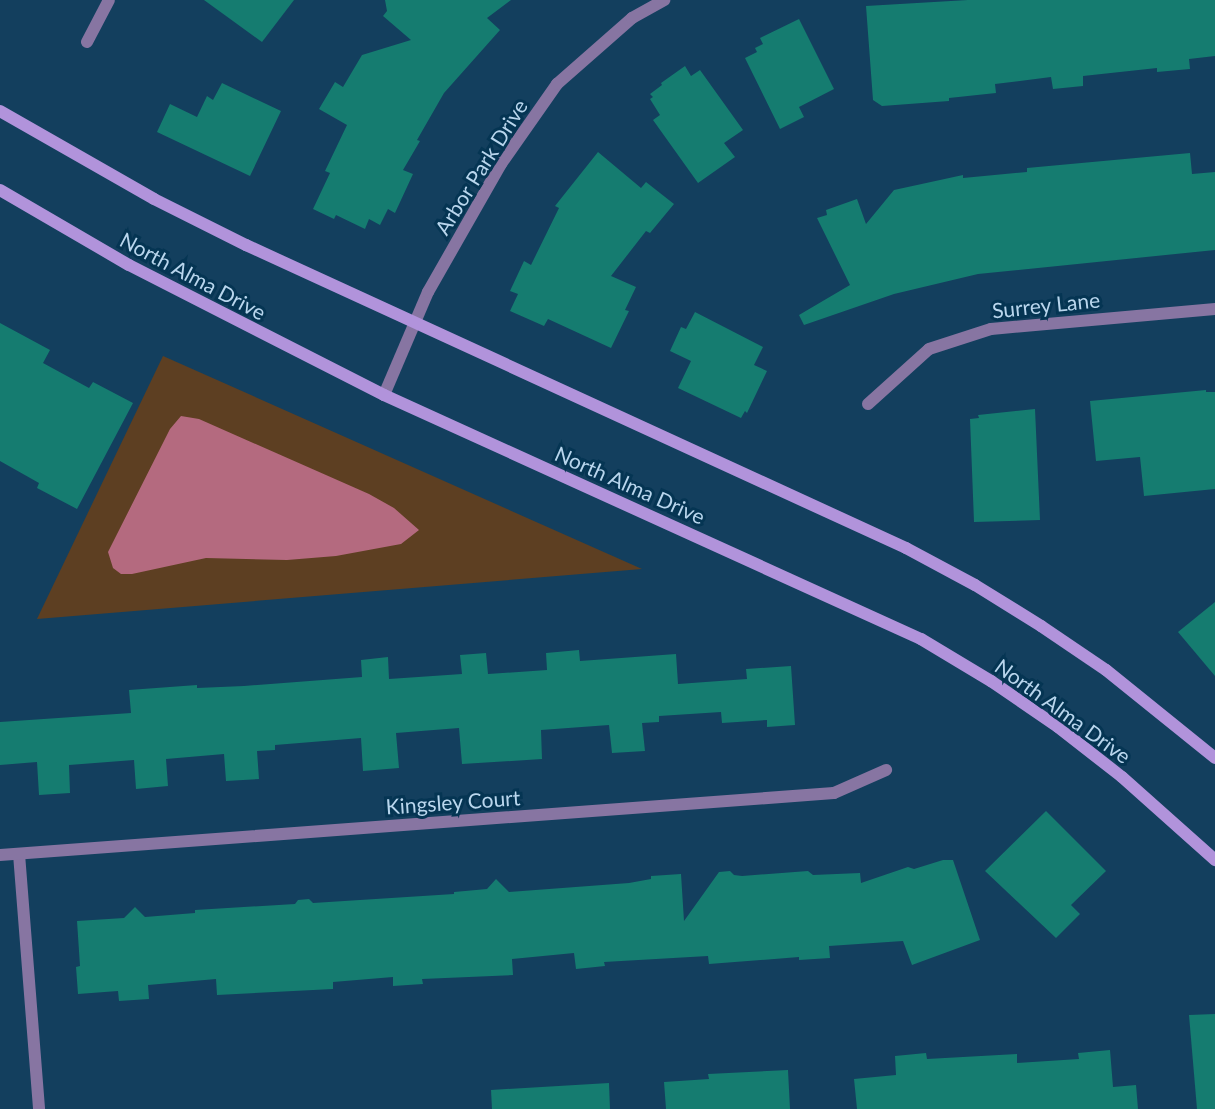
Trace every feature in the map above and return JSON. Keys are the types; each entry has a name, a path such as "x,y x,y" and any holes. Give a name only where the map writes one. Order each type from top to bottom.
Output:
{"main road":[{"path":"0,111 154,199 415,324 906,548 975,585 1106,670 1215,758"},
{"name":"North Alma Drive","path":"0,190 129,265 384,396 921,639 991,681 1058,727 1131,784 1215,860"}],"street":[{"path":"87,42 110,0"},
{"name":"Arbor Park Drive","path":"384,396 428,292 501,164 557,84 632,18 664,0"},
{"name":"Surrey Lane","path":"868,404 929,349 991,329 1215,309"},
{"name":"Kingsley Court","path":"0,855 834,793 886,770"},
{"path":"19,854 39,1109"}],"shaded area":[{"path":"163,356 642,569 37,619"},
{"path":"181,416 199,419 369,494 394,508 419,530 401,544 336,556 287,560 206,558 132,574 121,574 113,568 108,552 170,429"}],"building":[{"path":"204,0 294,0 262,42"},
{"path":"385,0 511,0 487,18 500,30 444,93 417,140 420,141 403,170 413,174 395,213 388,209 380,225 369,219 365,229 336,215 334,219 313,209 330,173 325,171 347,125 319,109 335,82 343,87 362,55 411,40 383,16 387,11"},
{"path":"968,0 1215,0 1215,56 1189,59 1190,69 1157,72 1157,68 1083,76 1083,86 1053,89 1051,77 995,84 996,93 949,98 949,101 882,106 873,100 866,6"},
{"path":"799,19 834,89 799,107 804,117 780,129 745,58 757,52 755,48 763,44 760,38"},
{"path":"685,66 691,76 700,70 743,130 724,143 735,157 698,183 653,120 660,115 650,99 653,97 650,94 662,85 661,83"},
{"path":"222,83 281,111 250,176 157,132 170,104 197,117 207,96 213,100"},
{"path":"598,152 641,188 646,182 674,204 650,233 646,231 611,276 636,287 625,310 629,311 611,348 548,319 544,326 510,311 518,294 510,291 524,261 531,265 559,208 555,206"},
{"path":"1190,153 1192,174 1215,172 1215,250 978,274 894,294 804,325 799,315 850,285 817,218 827,215 826,210 857,199 866,224 894,190 963,175 963,178 1027,172 1027,168"},
{"path":"695,312 763,347 754,365 767,371 747,413 745,411 741,418 678,388 691,361 670,351 681,327 686,329"},
{"path":"0,323 50,350 43,363 89,388 93,382 133,403 77,509 37,488 39,483 0,461"},
{"path":"1206,390 1206,392 1215,392 1215,489 1144,496 1140,457 1096,461 1090,401"},
{"path":"1035,409 1040,520 974,522 970,419 979,418 978,415"},
{"path":"1215,602 1215,676 1178,632"},
{"path":"579,650 580,661 676,654 678,684 747,679 746,669 791,666 795,725 767,727 767,720 722,723 721,712 659,716 659,722 642,723 645,751 612,753 609,725 541,730 542,759 462,764 459,728 396,733 399,768 363,771 361,738 275,745 275,750 257,751 259,779 226,781 224,754 166,759 168,786 136,789 134,760 69,765 70,793 39,795 37,762 0,765 0,722 131,713 129,690 197,685 197,688 244,686 362,677 361,660 388,657 389,679 462,674 460,655 486,653 488,674 547,670 546,653"},
{"path":"1046,811 1106,871 1071,905 1080,914 1056,938 985,871"},
{"path":"943,860 953,860 980,940 912,965 903,941 829,946 830,958 799,960 799,957 709,964 708,956 604,962 605,966 576,969 574,953 512,959 513,975 422,979 423,984 393,986 393,977 333,982 333,989 217,995 216,979 148,985 149,999 119,1001 118,991 78,994 76,967 80,966 77,921 124,918 135,907 145,917 195,913 195,910 295,904 298,900 309,899 313,903 454,894 454,892 487,889 496,879 509,892 629,883 651,879 651,876 681,874 684,921 719,872 730,871 734,875 742,876 808,871 813,875 860,873 861,883 908,867 914,869"},
{"path":"1215,1014 1215,1109 1197,1109 1189,1015"},
{"path":"1110,1050 1113,1087 1136,1085 1138,1109 857,1109 854,1079 896,1075 895,1056 926,1053 927,1059 1017,1054 1017,1063 1079,1059 1078,1053"},
{"path":"788,1070 790,1109 666,1109 664,1082 709,1079 708,1074"},
{"path":"609,1083 610,1109 492,1109 491,1090"}]}
